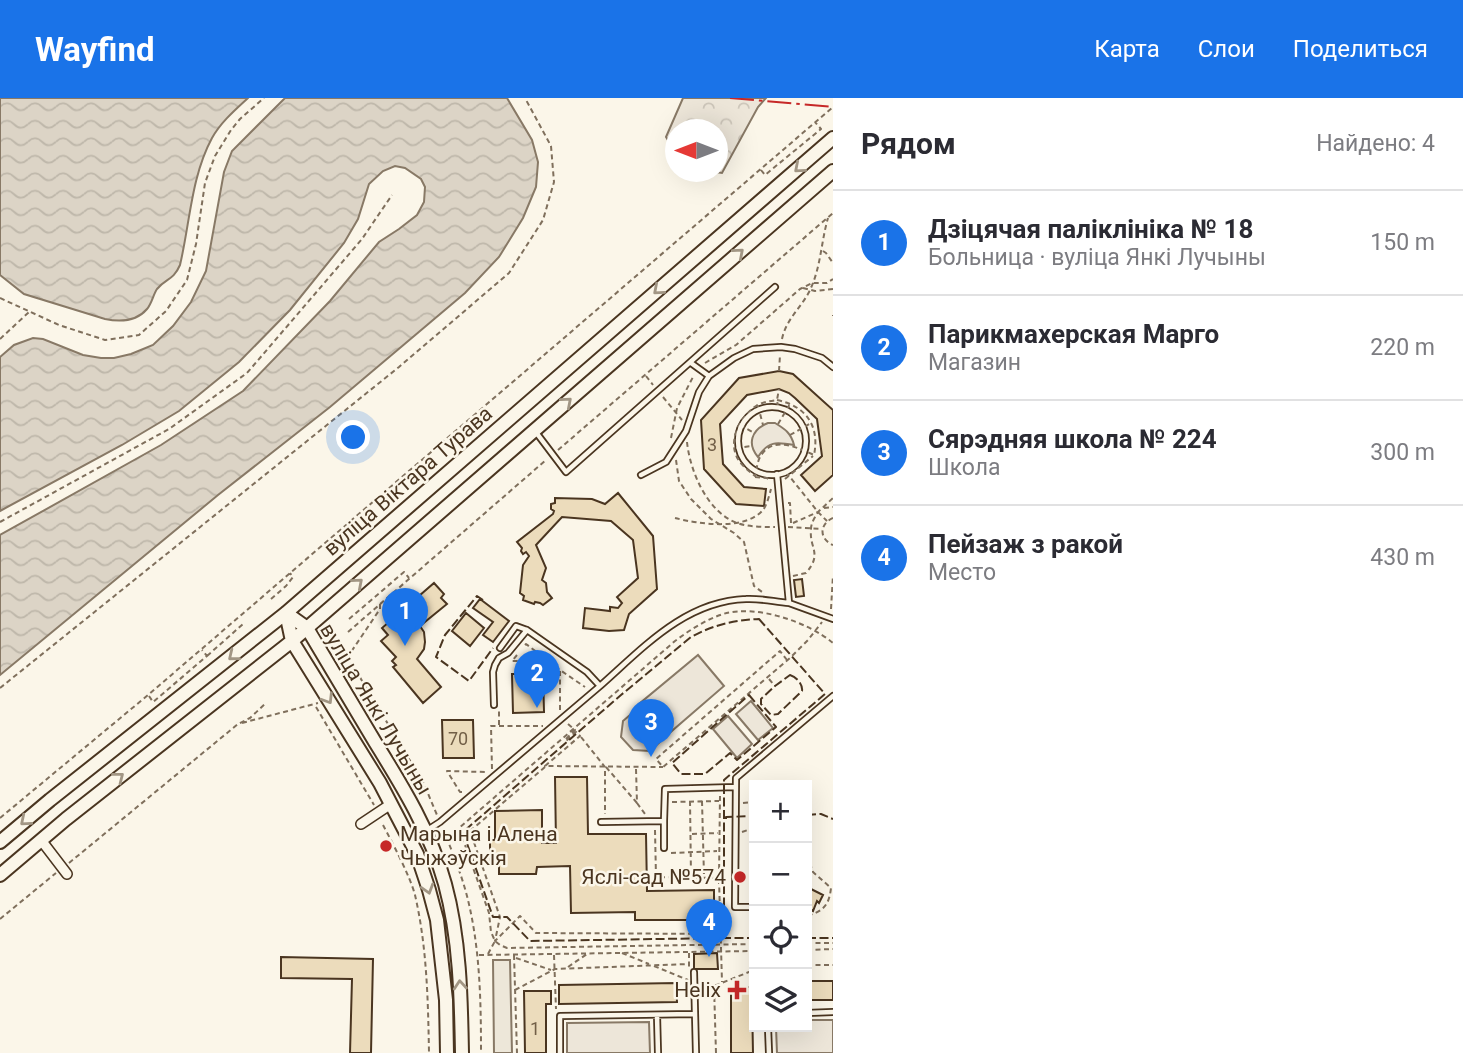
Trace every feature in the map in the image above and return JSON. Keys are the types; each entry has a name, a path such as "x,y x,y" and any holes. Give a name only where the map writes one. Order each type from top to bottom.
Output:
{"main road":[{"name":"вуліца Віктара Турава","path":"0,842 286,613 833,138"},
{"name":"вуліца Віктара Турава","path":"0,875 292,641 833,172"},
{"name":"вуліца Янкі Лучыны","path":"286,613 307,628 406,793 425,831 445,885 452,919 461,999 462,1053"},
{"name":"вуліца Янкі Лучыны","path":"286,613 292,641 380,783 416,854 437,920 446,1000 447,1053"}],"street":[{"path":"362,824 391,804"},
{"path":"41,841 65,871"}],"lane":[{"path":"534,430 566,472 775,287"},
{"path":"641,475 666,462 686,431 699,392 709,376 734,358 753,349 781,347 822,358 833,367"},
{"path":"691,363 709,376"},
{"path":"758,407 778,407 795,416 803,428 805,451 787,474 766,474 745,461 737,448 738,440 741,425 758,407"},
{"path":"777,474 789,603"},
{"path":"425,831 440,822 661,632 689,613 712,604 745,598 789,603 833,619"},
{"path":"500,648 516,626 527,630 587,672 600,686"},
{"path":"494,705 495,665 527,630"},
{"path":"749,907 735,907 736,778 833,696"},
{"path":"666,850 665,789 736,787"},
{"path":"603,822 664,821"},
{"path":"694,972 696,1053"},
{"path":"812,1013 833,1012"},
{"path":"560,1053 560,1016 695,1014"},
{"path":"657,1015 658,1053"},
{"path":"768,1032 769,1053"}],"path":[{"path":"0,298 59,325 105,340 139,335 166,311 187,280 196,244 205,183 215,156 240,119 264,98"},
{"path":"0,688 399,367 509,273 543,220 554,182 551,146 525,98"},
{"path":"0,818 148,695 833,107"},
{"path":"760,169 765,175 821,129 815,122"},
{"path":"0,522 169,429 247,373 362,239 392,195"},
{"path":"348,632 833,213"},
{"path":"779,371 784,328 810,290 829,216"},
{"path":"822,251 833,263"},
{"path":"770,614 762,593 754,586 744,542 710,519 679,481 671,437 676,412 692,376 707,361 736,345 803,288 812,283 827,283 833,279"},
{"path":"803,288 815,291 833,289"},
{"path":"0,339 30,311"},
{"path":"645,375 682,418 693,470 702,491 719,511 736,522 756,526 822,529"},
{"path":"778,407 779,389"},
{"path":"783,482 787,474 814,455 815,433 811,423 790,404 777,400 758,407 744,417 737,429 735,454 742,465 755,476 761,455 772,446 786,445 814,455"},
{"path":"778,424 790,404"},
{"path":"758,407 764,425"},
{"path":"790,435 811,423"},
{"path":"741,425 754,433"},
{"path":"737,448 752,446"},
{"path":"787,474 827,521"},
{"path":"754,477 767,478 771,482 772,500"},
{"path":"675,519 719,524 736,522 757,515 764,509 772,487"},
{"path":"782,526 818,512 833,498"},
{"path":"783,503 790,503 791,523"},
{"path":"823,508 833,507"},
{"path":"791,579 806,573 815,559 811,528 818,512"},
{"path":"833,518 827,521 822,529 826,541 833,545"},
{"path":"349,619 404,572 409,579"},
{"path":"271,599 293,577 290,573"},
{"path":"375,597 380,603"},
{"path":"749,944 507,948 495,941 490,928 489,913 459,828 664,649 695,626 725,613 770,614 813,629 833,643"},
{"path":"148,695 153,702 243,624"},
{"path":"548,661 512,661 526,644 560,670"},
{"path":"201,649 207,656"},
{"path":"780,651 787,660 767,677 663,767 656,759 780,651"},
{"path":"767,677 775,686"},
{"path":"0,919 65,871 266,703"},
{"path":"238,724 314,705 374,806"},
{"path":"580,736 655,827 656,877 719,878"},
{"path":"495,941 500,917 470,831 545,766"},
{"path":"603,822 605,767"},
{"path":"636,767 637,803"},
{"path":"720,788 722,983"},
{"path":"690,801 691,877"},
{"path":"702,801 704,877"},
{"path":"664,802 720,801"},
{"path":"742,803 749,802"},
{"path":"742,824 742,832 749,830"},
{"path":"383,825 414,893 426,970 429,1053"},
{"path":"690,834 719,833"},
{"path":"666,850 719,851"},
{"path":"812,869 831,888 830,899 821,911 812,914"},
{"path":"487,955 495,941 520,916 536,933 720,934"},
{"path":"812,943 833,943"},
{"path":"477,955 749,950"},
{"path":"812,950 833,951"},
{"path":"566,968 588,953"},
{"path":"620,953 689,980"},
{"path":"554,954 556,1017"},
{"path":"514,956 553,970"},
{"path":"514,956 517,1053"},
{"path":"515,990 553,970 566,968 689,964"},
{"path":"812,965 833,965"},
{"path":"716,1053 714,986 749,972"}],"green space":[{"path":"683,98 766,98 758,107 728,162 728,119 674,119"},
{"path":"768,423 775,423 785,429 794,445 769,445 758,457 752,438 758,429"},
{"path":"698,655 724,686 666,736 639,704"},
{"path":"751,701 773,728 758,740 736,714"},
{"path":"636,710 662,740 650,751 633,750 621,737 623,721"},
{"path":"728,716 752,744 737,758 713,729"},
{"path":"812,1020 833,1020 833,1053 777,1053 776,1032 812,1032"},
{"path":"649,1022 650,1053 567,1053 567,1023"}],"shaded area":[{"path":"493,960 510,960 512,1053 494,1053"}],"water":[{"path":"0,98 248,98 212,138 195,184 180,265 175,274 160,285 143,313 122,321 105,319 24,294 0,275"},
{"path":"285,98 507,98 532,140 538,162 536,187 523,218 499,257 465,293 330,407 218,495 0,675 0,535 161,445 243,391 330,301 379,242 417,215 424,202 425,187 421,179 405,168 395,166 383,171 369,184 358,219 344,243 290,310 239,362 179,411 0,511 0,357 14,345 33,338 43,339 83,355 101,358 131,354 153,345 173,326 191,302 206,271 224,172 232,151"}],"building":[{"path":"779,371 793,374 833,410 833,475 815,491 801,475 822,456 817,419 795,398 779,389 747,395 720,424 723,464 744,487 766,489 764,506 736,504 704,469 701,420 739,378"},
{"path":"618,493 653,536 657,589 629,614 624,630 583,628 585,608 610,611 610,607 618,608 622,603 617,597 638,578 633,540 611,521 562,517 536,545 546,568 542,580 552,598 543,605 523,600 524,596 520,593 523,565 529,556 526,552 523,554 517,542 553,514 551,504 555,503 555,498 592,499 605,504"},
{"path":"802,579 804,596 796,597 794,580"},
{"path":"434,583 444,594 441,598 447,604 420,626 425,642 417,659 441,687 423,703 393,667 396,665 392,661 396,657 381,641 388,635 382,628"},
{"path":"480,599 509,621 493,642 483,635 493,622 473,608"},
{"path":"466,613 484,628 470,646 452,631"},
{"path":"512,674 543,674 544,712 513,713"},
{"path":"442,720 473,720 474,758 443,758"},
{"path":"555,777 587,777 588,834 646,834 647,891 714,890 714,920 635,920 635,912 571,913 570,866 537,867 536,874 499,874 499,866 490,866 490,840 495,840 495,811 542,810 542,843 556,843"},
{"path":"812,890 823,895 812,910"},
{"path":"717,953 718,969 694,969 694,954"},
{"path":"281,957 373,959 371,1053 350,1053 352,979 281,978"},
{"path":"812,981 833,981 833,1000 812,1000"},
{"path":"676,983 677,1002 559,1004 559,985"},
{"path":"731,987 749,987 749,1032 753,1032 753,1053 731,1053"},
{"path":"524,991 551,991 551,1004 546,1004 546,1053 525,1053"}],"fence":[{"path":"483,600 477,596 445,635 436,657 469,681 493,648"},
{"path":"759,619 825,694 724,780 724,938 530,941 507,917 493,917 463,832 691,637 724,624 759,619"},
{"path":"790,675 799,681 802,691 778,714 771,715 761,704 761,699 790,675"},
{"path":"749,695 776,727 737,760 730,753 705,774 681,774 672,763 749,695"},
{"path":"812,815 821,814 833,819"},
{"path":"726,819 749,816"},
{"path":"725,935 725,938 749,938"},
{"path":"812,938 833,938"}],"power":[{"path":"730,98 833,107"}],"place":[{"name":"Дзіцячая паліклініка № 18","path":"405,646"},
{"name":"Парикмахерская Марго","path":"537,708"},
{"name":"Сярэдняя школа № 224","path":"651,757"},
{"name":"Марына і Алена Чыжэўскія","path":"386,846"},
{"name":"Яслі-сад №574","path":"740,877"},
{"name":"Пейзаж з ракой","path":"709,957"},
{"name":"Helix","path":"737,990"}]}
